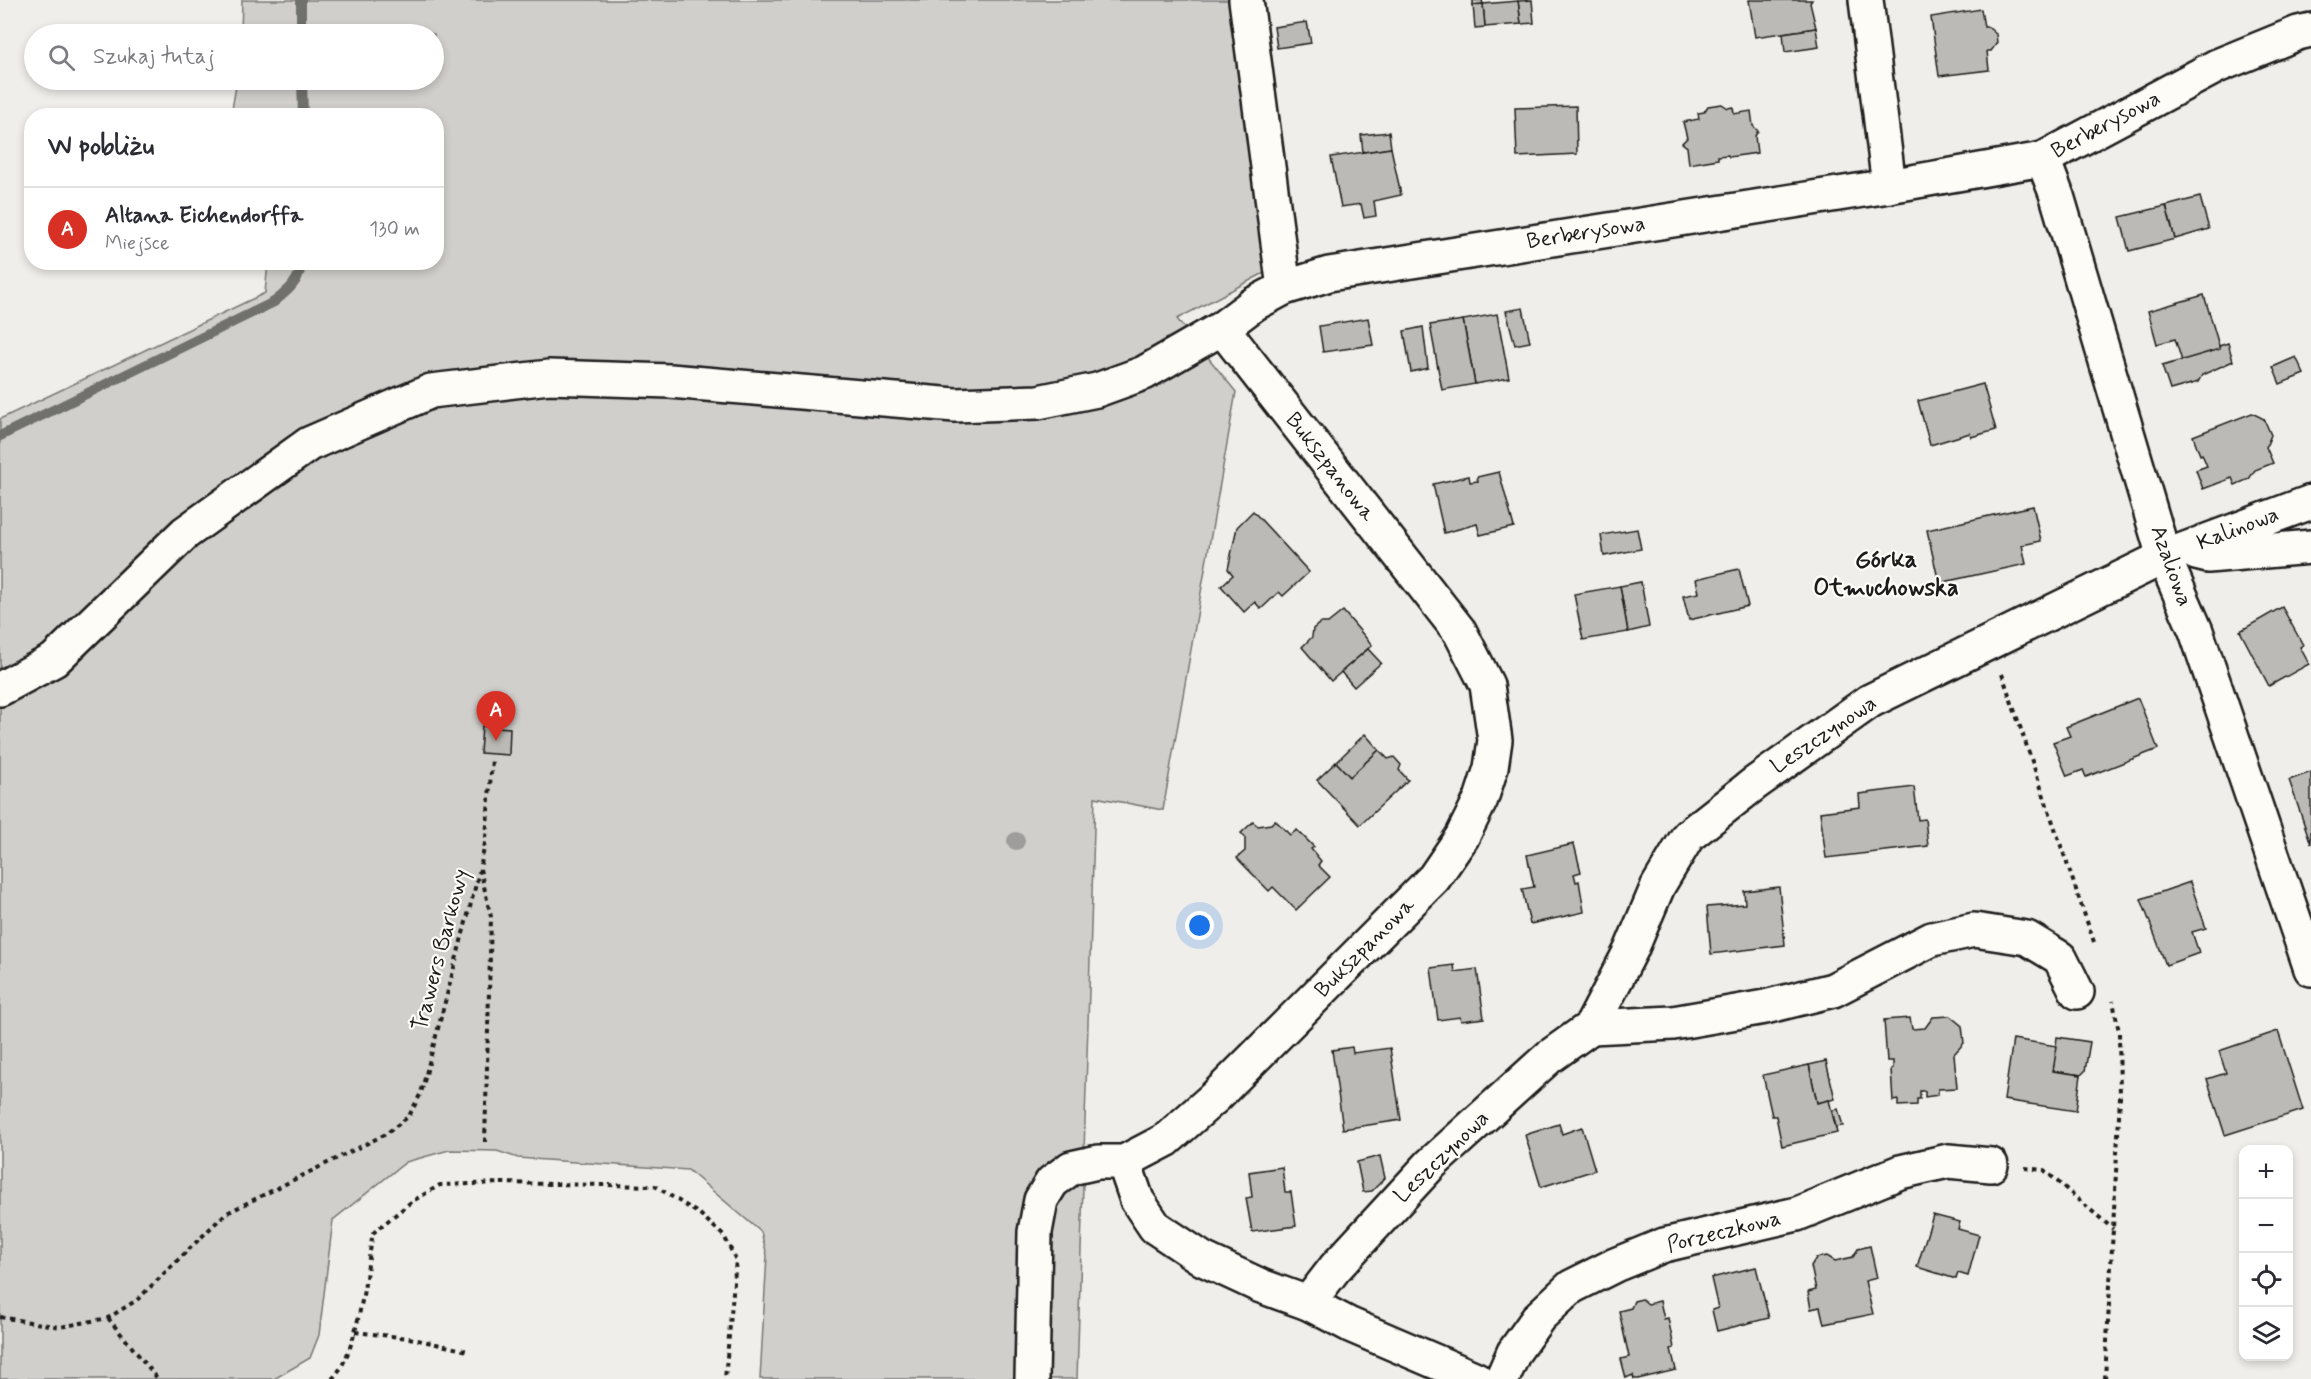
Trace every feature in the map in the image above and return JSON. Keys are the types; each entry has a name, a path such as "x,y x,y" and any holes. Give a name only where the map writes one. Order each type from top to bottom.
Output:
{"street":[{"path":"1246,0 1284,288"},
{"path":"1866,0 1889,186"},
{"name":"Berberysowa","path":"0,689 54,660 185,533 309,444 431,391 549,377 670,381 955,405 1038,402 1097,390 1144,373 1222,327 1254,304 1284,288 1329,274 1889,186 2043,159 2217,66 2298,33 2311,30"},
{"name":"Azaliowa","path":"2043,159 2173,553 2196,631 2311,969"},
{"name":"Bukszpanowa","path":"1124,1162 1166,1140 1215,1097 1434,878 1462,837 1481,799 1491,768 1495,740 1487,685 1460,632 1222,327"},
{"name":"Kalinowa","path":"2173,553 2311,501"},
{"path":"2173,553 2208,556 2311,547"},
{"name":"Leszczynowa","path":"1308,1304 1335,1268 1431,1164 1549,1057 1591,1027 1631,950 1658,886 1688,836 1754,784 1870,701 2173,553"},
{"path":"1591,1027 1673,1023 1765,1007 1833,990 1932,939 1974,930 2027,938 2052,953 2060,958 2077,992"},
{"name":"Porzeczkowa","path":"1502,1379 1515,1352 1539,1317 1571,1287 1615,1265 1664,1245 1797,1214 1900,1172 1948,1161 1991,1164"},
{"path":"1032,1379 1035,1232 1041,1200 1052,1182 1071,1168 1098,1162 1124,1162 1137,1200 1155,1227 1203,1259 1261,1286 1308,1304 1350,1326 1476,1379"}],"path":[{"name":"Trawers Barkowy","path":"108,1318 137,1300 225,1214 386,1134 409,1116 421,1093 480,868 486,838 492,759"},
{"path":"480,868 491,917 485,1142"},
{"path":"1991,1164 2044,1170 2113,1229"},
{"path":"332,1379 339,1372 355,1332 373,1233 411,1202 440,1185 503,1183 655,1186 701,1215 724,1236 736,1260 725,1379"},
{"path":"0,1317 60,1327 108,1318 158,1379"},
{"path":"355,1332 409,1338 468,1351"}],"shaded area":[{"path":"242,0 1235,0 1266,272 1177,319 1236,392 1163,810 1095,797 1077,1379 760,1379 767,1255 761,1232 688,1170 518,1158 497,1151 449,1150 406,1162 333,1220 319,1335 310,1358 274,1379 0,1379 0,419 265,293 267,270 444,270 444,108 232,108 235,90 444,90 444,24 241,24"}],"building":[{"path":"1473,0 1482,0 1483,4 1473,5"},
{"path":"1532,0 1534,23 1521,24 1518,1"},
{"path":"1749,0 1812,0 1810,3 1816,28 1755,37"},
{"path":"1518,1 1521,24 1485,27 1483,4"},
{"path":"1483,4 1485,27 1475,28 1473,5"},
{"path":"1981,9 1984,27 1988,27 1996,34 1997,43 1991,51 1987,51 1989,70 1939,76 1931,17"},
{"path":"1307,22 1311,43 1277,48 1274,27"},
{"path":"1816,28 1819,47 1785,52 1783,33"},
{"path":"1722,104 1728,108 1733,107 1734,114 1751,111 1753,126 1758,131 1755,136 1757,153 1729,157 1728,155 1718,156 1718,159 1689,164 1687,147 1682,143 1687,138 1683,122 1699,119 1698,113 1704,112 1708,106"},
{"path":"1576,106 1577,154 1517,157 1515,108"},
{"path":"1389,132 1391,148 1363,152 1361,135"},
{"path":"1391,148 1401,195 1374,201 1376,216 1364,218 1361,204 1341,207 1331,157"},
{"path":"2200,197 2209,229 2175,239 2166,206"},
{"path":"2166,206 2175,239 2129,251 2120,217"},
{"path":"2204,295 2220,349 2182,361 2175,339 2157,344 2148,311"},
{"path":"1523,308 1530,342 1515,345 1506,311"},
{"path":"1497,314 1509,378 1475,384 1463,320"},
{"path":"1368,318 1373,345 1323,352 1319,326"},
{"path":"1463,320 1475,384 1442,390 1430,325"},
{"path":"1423,327 1428,368 1411,372 1404,331"},
{"path":"2228,343 2233,361 2202,375 2198,382 2170,390 2162,366 2220,349 2219,346"},
{"path":"2296,357 2304,374 2280,384 2273,367"},
{"path":"1983,384 1996,430 1971,437 1970,433 1930,445 1918,401"},
{"path":"2252,413 2264,419 2271,435 2266,447 2273,463 2255,470 2249,479 2235,485 2232,478 2203,489 2196,470 2207,466 2193,436"},
{"path":"1499,472 1514,527 1480,535 1477,524 1444,533 1433,484 1469,476 1470,482 1478,481 1477,477"},
{"path":"2033,506 2041,541 2022,545 2026,564 1939,583 1927,530"},
{"path":"1253,511 1309,572 1283,596 1279,592 1261,609 1255,602 1244,612 1221,586 1233,575 1228,569 1237,527"},
{"path":"1637,529 1641,549 1604,556 1601,535"},
{"path":"1739,569 1748,606 1689,620 1683,596 1699,593 1696,579"},
{"path":"1641,582 1649,627 1628,632 1620,586"},
{"path":"1620,586 1628,632 1583,640 1574,594"},
{"path":"2282,607 2303,645 2300,647 2309,664 2269,686 2240,631"},
{"path":"1343,611 1372,645 1331,681 1302,647 1312,637 1313,629 1320,623 1328,623"},
{"path":"1368,649 1381,663 1354,687 1341,672"},
{"path":"2138,698 2158,749 2086,777 2083,770 2067,776 2053,742 2070,736 2066,727"},
{"path":"482,726 510,728 509,755 480,753"},
{"path":"1365,734 1379,750 1350,777 1336,762"},
{"path":"1379,750 1388,759 1394,757 1401,765 1399,770 1408,780 1360,825 1317,780 1336,762 1350,777"},
{"path":"2311,772 2311,844 2289,780"},
{"path":"1914,787 1918,820 1925,819 1928,846 1826,858 1820,812 1860,807 1859,794"},
{"path":"1275,820 1290,835 1297,830 1314,847 1311,849 1321,861 1318,865 1330,877 1296,910 1273,887 1269,891 1237,858 1245,851 1245,837 1241,833 1253,822 1258,826 1271,824"},
{"path":"1574,844 1581,872 1574,874 1576,882 1579,881 1584,912 1530,924 1522,889 1534,887 1527,855"},
{"path":"2190,882 2206,928 2192,932 2199,953 2166,965 2141,899"},
{"path":"1779,887 1785,945 1711,954 1707,907 1745,904 1744,891"},
{"path":"1454,965 1455,972 1477,969 1484,1018 1461,1021 1460,1017 1438,1020 1431,968"},
{"path":"1950,1016 1962,1026 1964,1043 1954,1054 1957,1088 1938,1089 1938,1095 1925,1097 1925,1091 1920,1091 1917,1105 1898,1106 1898,1100 1893,1101 1891,1069 1893,1061 1887,1061 1884,1020 1910,1018 1912,1029 1925,1028 1933,1017"},
{"path":"2278,1031 2303,1110 2225,1135 2207,1079 2226,1073 2219,1051"},
{"path":"2057,1037 2090,1042 2085,1071 2081,1075 2053,1071"},
{"path":"2013,1039 2057,1046 2053,1071 2081,1075 2076,1111 2004,1100"},
{"path":"1352,1047 1353,1053 1390,1048 1401,1120 1343,1129 1332,1050"},
{"path":"1826,1061 1835,1099 1817,1103 1809,1065"},
{"path":"1809,1065 1817,1103 1829,1100 1837,1133 1782,1146 1776,1116 1772,1116 1763,1075"},
{"path":"1838,1109 1843,1126 1836,1127 1832,1110"},
{"path":"1559,1124 1562,1134 1582,1127 1595,1170 1541,1187 1525,1135"},
{"path":"1380,1156 1385,1178 1372,1191 1363,1192 1357,1162"},
{"path":"1282,1167 1285,1192 1291,1192 1296,1226 1252,1232 1246,1198 1252,1197 1249,1172"},
{"path":"1933,1215 1960,1222 1958,1229 1979,1235 1968,1276 1958,1273 1956,1279 1917,1267"},
{"path":"1870,1246 1877,1278 1865,1281 1873,1314 1824,1324 1820,1307 1811,1309 1808,1292 1816,1290 1811,1266 1816,1258 1827,1256 1835,1261 1853,1257 1858,1249"},
{"path":"1756,1267 1769,1318 1717,1331 1712,1310 1718,1308 1711,1278"},
{"path":"1642,1299 1648,1304 1660,1301 1664,1319 1668,1318 1676,1370 1638,1379 1634,1379 1633,1375 1626,1378 1621,1359 1629,1357 1619,1311 1631,1308 1634,1301"}],"waterway":[{"path":"301,0 301,24"},
{"path":"302,90 303,108"},
{"path":"0,436 274,302 292,285 300,270"}],"place":[{"name":"Altana Eichendorffa","path":"496,741"}],"district":[{"name":"Górka Otmuchowska","path":"1886,574"}]}
